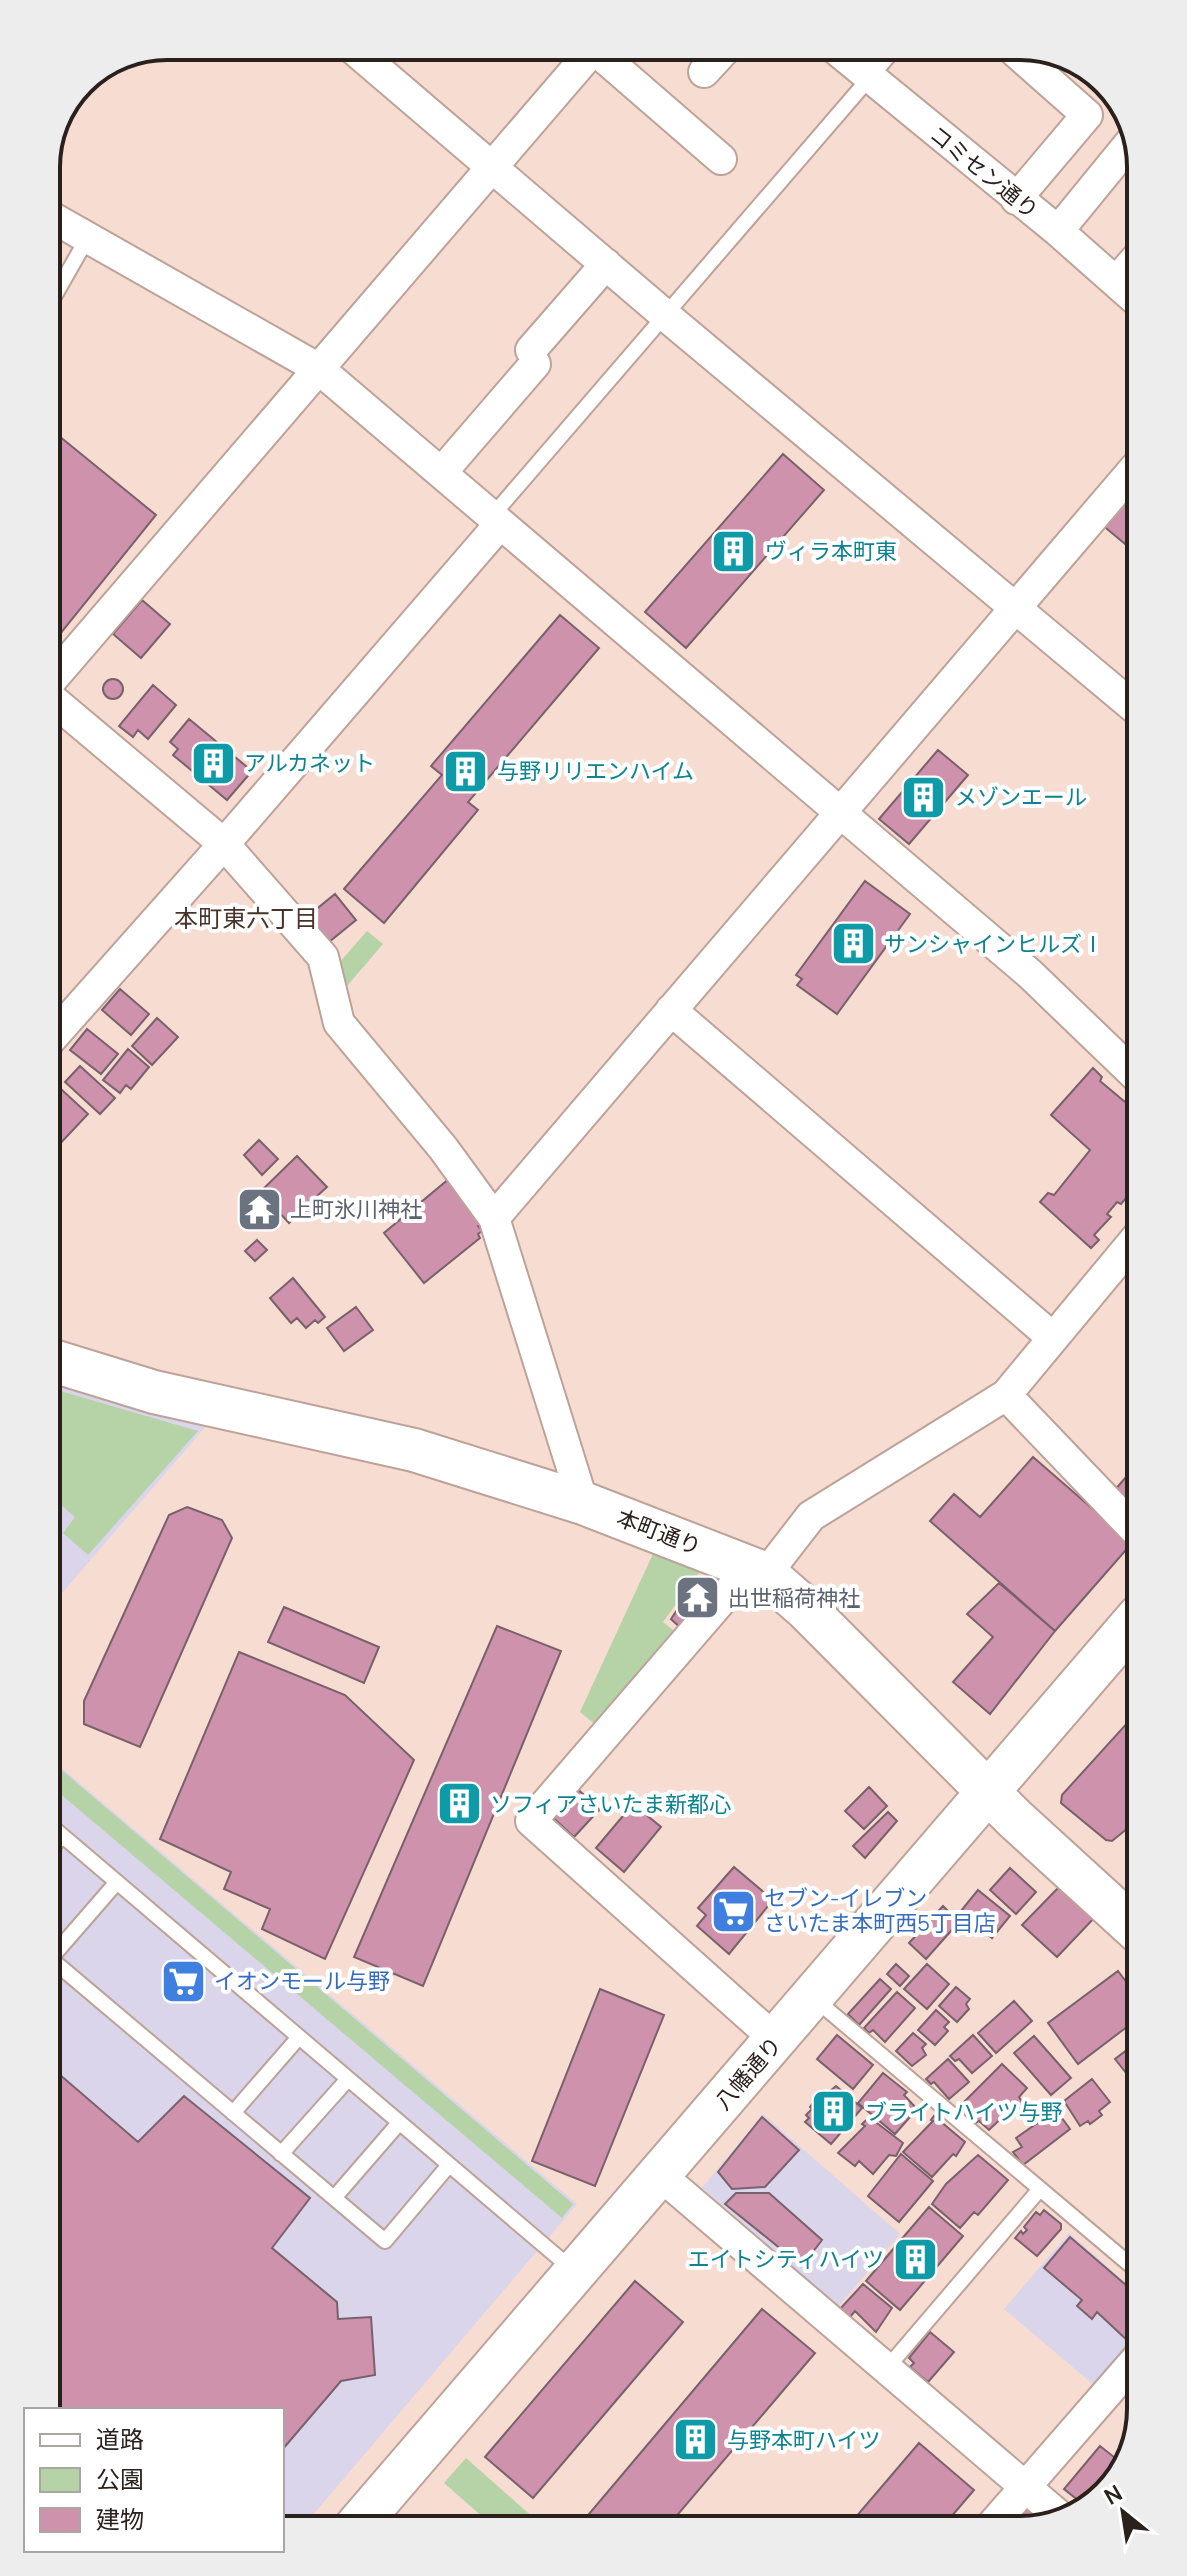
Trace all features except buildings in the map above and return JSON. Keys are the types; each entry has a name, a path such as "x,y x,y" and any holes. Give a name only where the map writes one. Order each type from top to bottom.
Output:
{"main road":[{"name":"本町通り","path":"60,1363 154,1392 414,1450 583,1503 758,1570 806,1609 1014,1818 1127,1921"},
{"name":"八幡通り","path":"365,2516 1127,1630"}],"street":[{"path":"366,60 666,316 1127,701"},
{"path":"60,670 585,60"},
{"path":"609,60 721,159"},
{"path":"704,72 715,60"},
{"name":"コミセン通り","path":"849,60 1016,199 1127,279"},
{"path":"1016,199 1087,115 1025,60"},
{"path":"1058,231 1125,149"},
{"path":"60,222 319,369 1030,974 1127,1067"},
{"path":"441,473 606,264"},
{"path":"494,1218 1127,477"},
{"path":"60,1029 224,844 496,520"},
{"path":"60,706 224,844 323,957 339,1023 443,1148 494,1218 583,1503"},
{"path":"671,1010 1053,1338"},
{"path":"776,2040 531,1821 758,1570 811,1516 1006,1395 1127,1249"},
{"path":"1006,1395 1127,1522"},
{"path":"660,2175 1053,2510"},
{"path":"1000,2516 1127,2370"}],"lane":[{"path":"496,520 885,60"},
{"path":"60,280 88,237"},
{"path":"60,1834 576,2272"},
{"path":"60,1948 117,1882"},
{"path":"60,1966 385,2241 449,2165"},
{"path":"812,1997 1127,2262"},
{"path":"233,2113 299,2037"},
{"path":"281,2154 348,2079"},
{"path":"334,2198 399,2123"},
{"path":"887,2368 1040,2189"}],"shaded area":[{"path":"60,1381 207,1425 60,1595"},
{"name":"イオンモール与野","path":"60,1767 577,2204 312,2516 284,2516 284,2408 60,2408"},
{"path":"763,2114 900,2234 839,2306 702,2188"},
{"path":"1069,2233 1127,2284 1127,2348 1095,2386 1004,2309"}],"green space":[{"path":"367,931 383,944 347,986 339,963"},
{"path":"60,1391 198,1431 88,1555 63,1533 75,1517 60,1504"},
{"path":"658,1543 707,1562 663,1622 682,1637 602,1730 580,1712"},
{"path":"60,1769 573,2204 562,2218 60,1794"},
{"path":"466,2458 532,2516 482,2516 444,2483"}],"place":[{"name":"ヴィラ本町東","path":"734,551"},
{"name":"アルカネット","path":"213,763"},
{"name":"与野リリエンハイム","path":"466,771"},
{"name":"メゾンエール","path":"924,797"},
{"name":"サンシャインヒルズⅠ","path":"853,944"},
{"name":"上町氷川神社","path":"259,1209"},
{"name":"出世稲荷神社","path":"697,1598"},
{"name":"ソフィアさいたま新都心","path":"459,1804"},
{"name":"セブン-イレブン さいたま本町西5丁目店","path":"733,1911"},
{"name":"イオンモール与野","path":"183,1981"},
{"name":"ブライトハイツ与野","path":"834,2112"},
{"name":"エイトシティハイツ","path":"915,2259"},
{"name":"与野本町ハイツ","path":"696,2440"}],"district":[{"name":"本町東六丁目","path":"246,917"}]}
